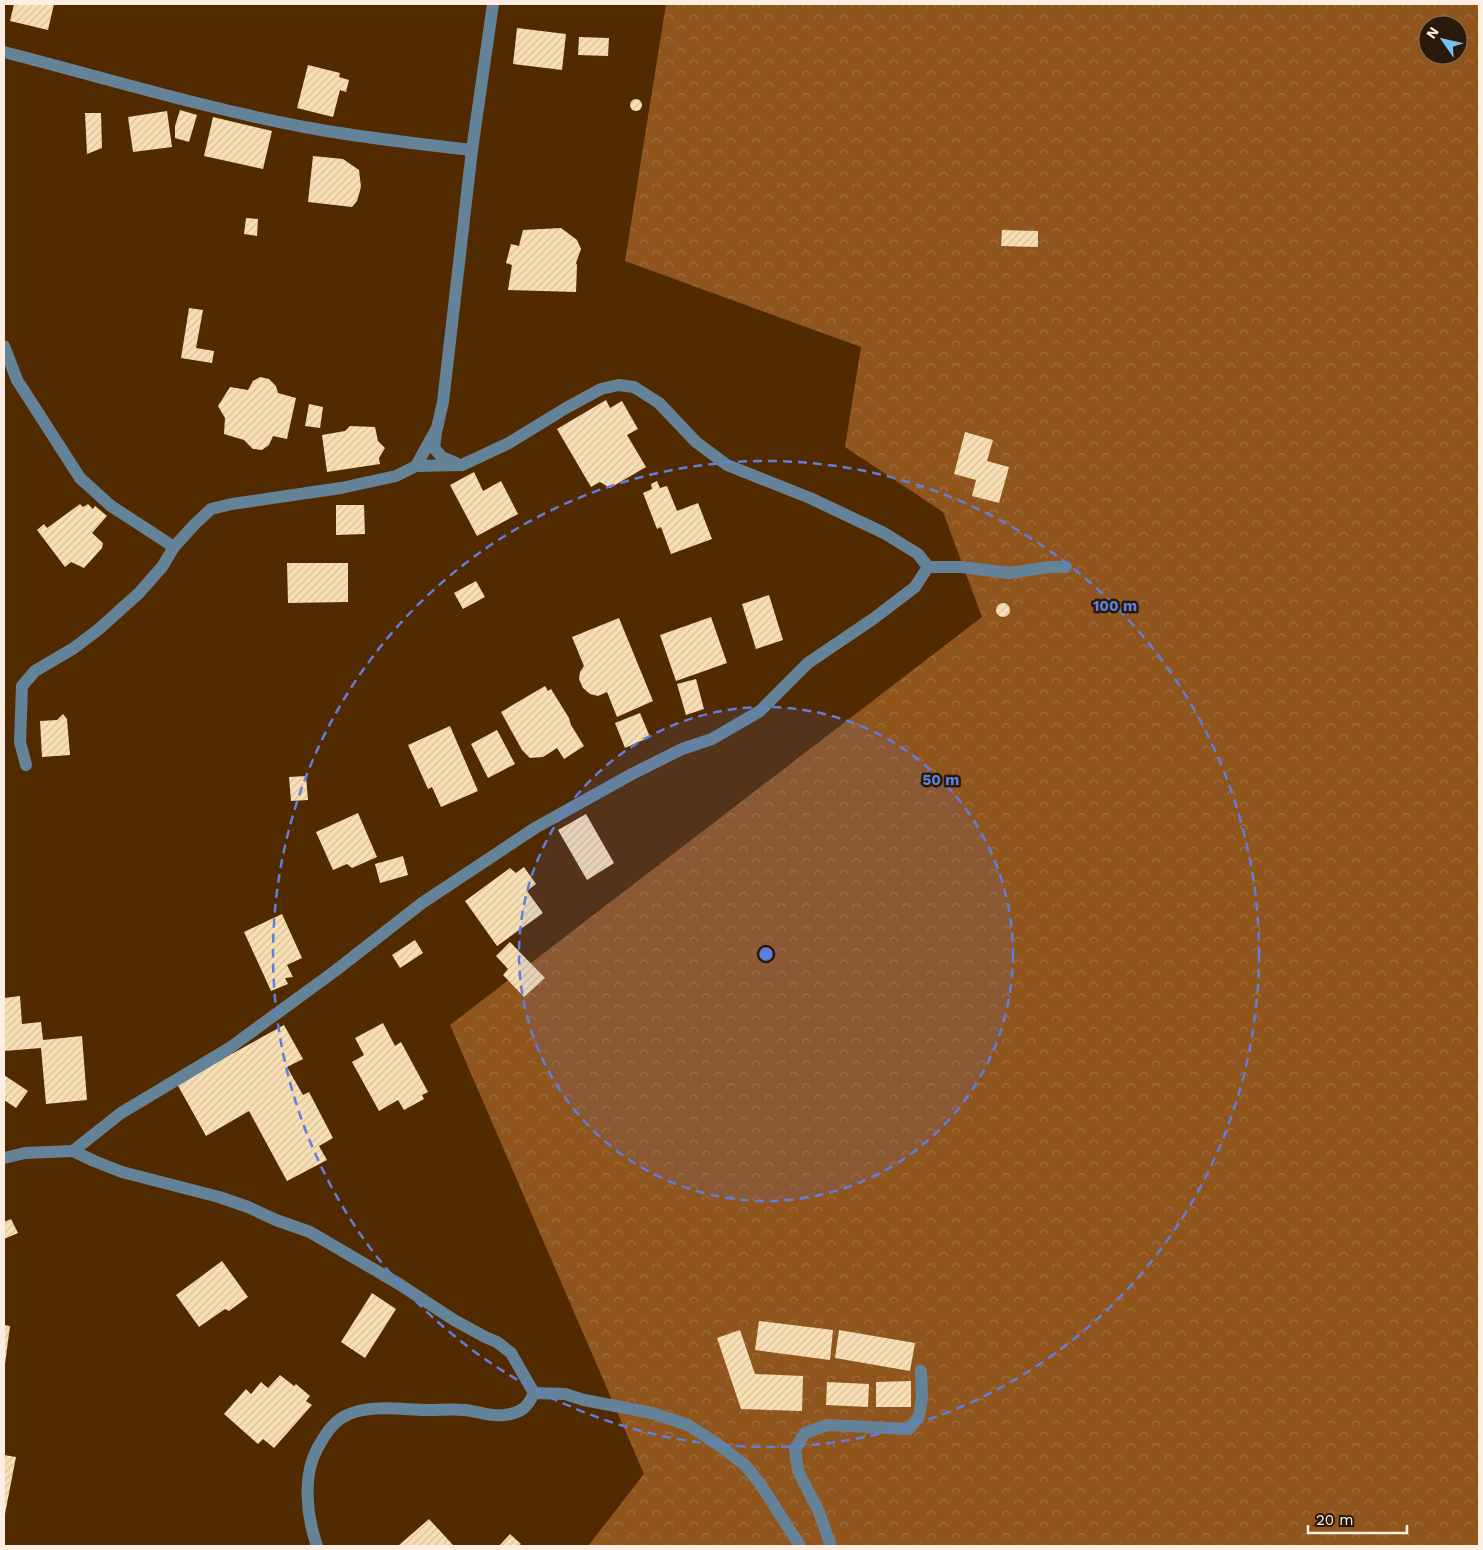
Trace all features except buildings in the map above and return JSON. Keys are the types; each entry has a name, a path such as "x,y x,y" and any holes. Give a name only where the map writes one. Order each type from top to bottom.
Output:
{"street":[{"path":"462,465 442,458 434,448 443,402 472,150 493,4"},
{"path":"4,52 184,99 301,126 364,137 472,150"},
{"path":"4,346 17,380 80,478 111,506 174,546"},
{"path":"26,766 20,742 22,686 35,672 99,630 139,593 162,567 174,546 211,509 340,488 396,476 416,466 462,465 509,443 601,389 618,385 634,387 659,404 696,442 728,465 810,498 884,532 918,554 928,567"},
{"path":"416,466 437,428"},
{"path":"928,567 960,566 1009,573 1049,567 1066,567"},
{"path":"73,1150 122,1113 228,1049 335,971 422,902 535,828 632,774 682,749 712,739 760,711 808,663 873,619 915,587 928,567"},
{"path":"4,1158 25,1153 73,1150 122,1172 219,1197 310,1232 399,1284 454,1320 484,1337 498,1342 511,1353 534,1393"},
{"path":"831,1546 819,1512 798,1471 795,1450 805,1433 827,1425 910,1428 919,1416 922,1397 921,1371"},
{"path":"317,1546 312,1534 308,1504 309,1471 312,1458 322,1440 331,1426 343,1417 359,1410 393,1408 462,1410 505,1415 520,1411 528,1405 534,1393"},
{"path":"534,1393 565,1394 584,1400 652,1413 688,1425 719,1445 746,1466 761,1485 800,1546"}],"green space":[{"path":"666,4 1479,4 1479,1546 588,1546 644,1474 450,1025 982,617 943,512 845,447 861,347 625,261"}]}
